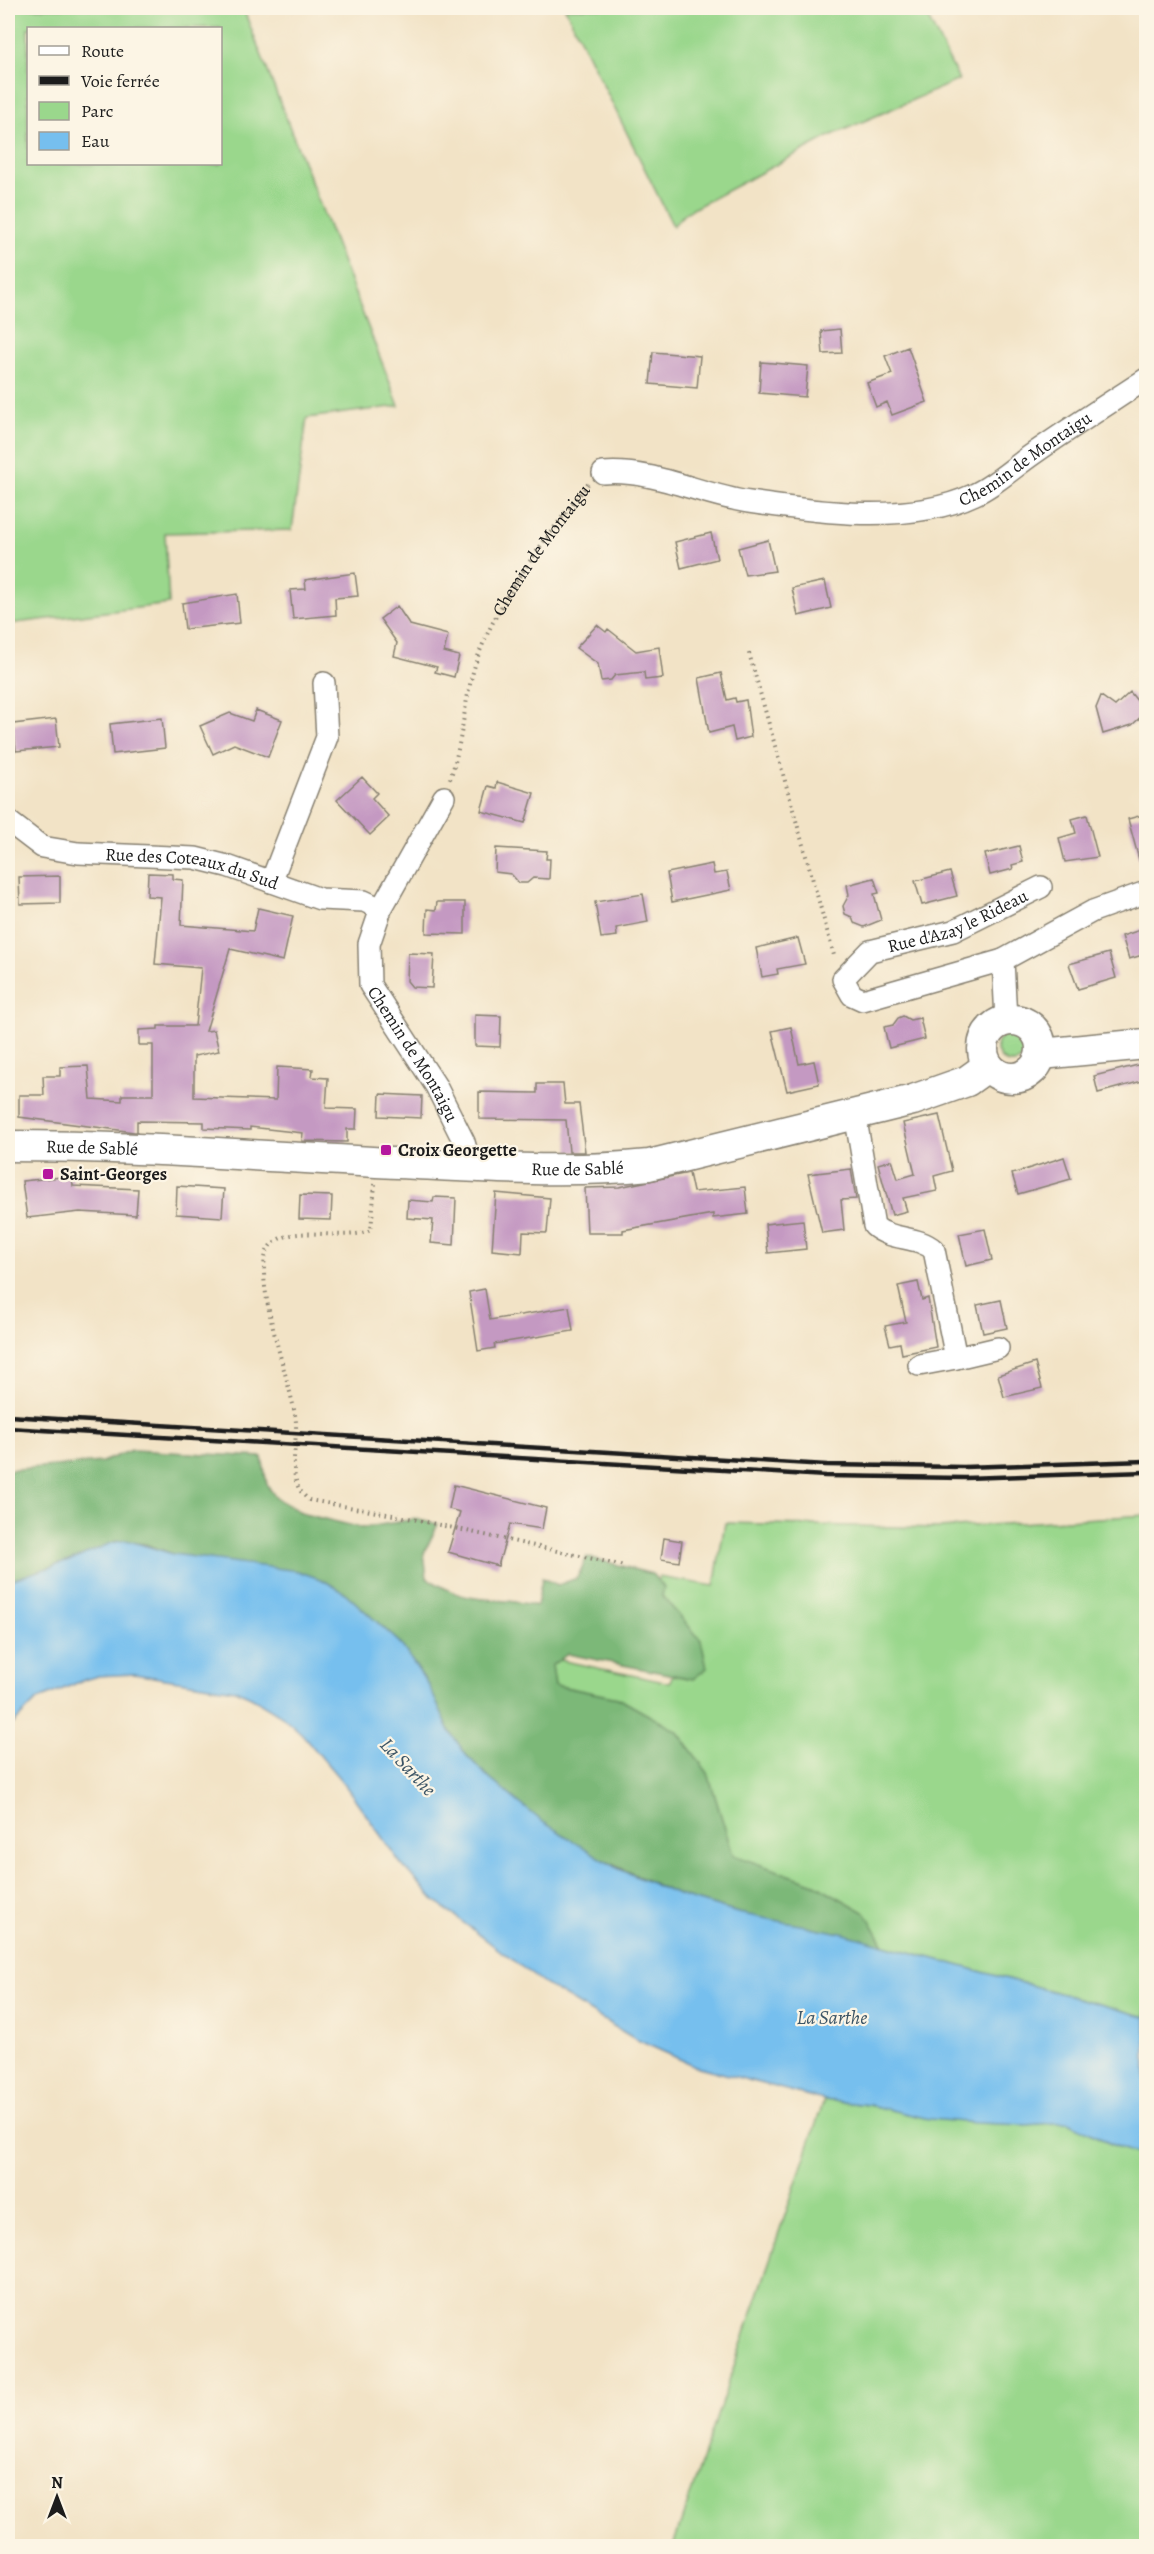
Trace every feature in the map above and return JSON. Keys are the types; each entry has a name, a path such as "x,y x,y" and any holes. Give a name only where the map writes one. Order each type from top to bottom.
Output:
{"main road":[{"path":"1006,1020 1024,1022 1032,1028 1038,1035 1041,1054 1038,1063 1024,1076 1004,1077 988,1066 983,1048 985,1038 997,1024 1006,1020"},
{"path":"1041,1054 1146,1044"},
{"name":"Rue de Sablé","path":"8,1146 71,1145 376,1163 596,1170 649,1165 913,1100 967,1081 988,1066"}],"street":[{"name":"Chemin de Montaigu","path":"603,472 627,471 745,502 796,509 862,514 938,507 974,495 1081,420 1146,380"},
{"path":"271,882 327,737 324,682"},
{"name":"Chemin de Montaigu","path":"444,797 381,909 369,944 370,985 436,1086 464,1142 471,1167"},
{"name":"Rue des Coteaux du Sud","path":"8,821 42,847 78,853 195,858 227,866 320,899 364,901 381,909"},
{"name":"Rue d'Azay le Rideau","path":"843,979 870,951 953,931 1041,887"},
{"path":"843,979 852,995 863,1000 1003,960 1093,911 1146,892"},
{"path":"1003,960 1006,1020"},
{"path":"855,1114 874,1226 882,1233 928,1245 934,1250 956,1358"},
{"path":"919,1365 998,1348"}],"path":[{"name":"Chemin de Montaigu","path":"444,797 460,751 476,664 492,626 512,589 551,532 592,479 603,472"},
{"path":"749,653 833,952 843,979"},
{"path":"376,1163 371,1230 360,1235 291,1235 273,1243 263,1257 265,1298 293,1398 296,1425 295,1478 299,1492 309,1500 399,1516 625,1566"}],"green space":[{"path":"8,8 243,8 399,406 307,418 292,530 165,533 169,604 8,624"},
{"path":"565,8 923,8 959,80 832,135 685,213 673,226"},
{"path":"1012,1033 1023,1037 1027,1048 1023,1059 1012,1063 1001,1059 997,1048 1001,1037"},
{"path":"132,1450 262,1457 267,1485 277,1499 304,1514 362,1528 415,1519 438,1524 424,1553 427,1578 450,1591 468,1597 537,1606 542,1578 558,1585 577,1578 587,1557 652,1574 664,1587 662,1596 701,1640 707,1668 693,1679 568,1654 552,1665 555,1685 618,1698 677,1731 708,1773 733,1855 815,1884 866,1913 884,1945 738,1913 678,1895 593,1855 542,1822 491,1780 466,1755 449,1730 429,1686 400,1643 345,1593 323,1580 173,1554 145,1544 117,1541 72,1560 8,1581 8,1470 102,1462"},
{"path":"1146,1515 1146,2017 841,1933 738,1913 502,1648 669,1683 685,1649 655,1633 659,1577 714,1586 725,1523 939,1528"},
{"path":"824,2100 869,2105 929,2118 1069,2122 1113,2145 1146,2157 1146,2546 673,2546"}],"water":[{"name":"La Sarthe","path":"126,1540 173,1554 298,1571 323,1580 345,1593 400,1643 429,1686 449,1730 466,1755 491,1780 543,1822 615,1867 678,1895 738,1913 841,1933 1146,2017 1146,2157 1113,2145 1069,2122 1026,2125 929,2119 869,2105 824,2100 695,2066 635,2039 544,1984 435,1901 401,1864 345,1785 302,1734 282,1716 235,1690 134,1674 98,1676 37,1700 8,1729 8,1581 72,1560 111,1543"}],"building":[{"path":"840,329 842,353 823,354 821,331"},
{"path":"908,347 927,402 892,415 887,402 876,407 867,383 892,374 885,356"},
{"path":"653,352 700,356 697,388 650,384"},
{"path":"761,362 808,366 805,397 759,393"},
{"path":"711,533 717,559 681,568 675,542"},
{"path":"768,540 775,571 745,575 738,548"},
{"path":"355,573 358,596 335,598 336,615 293,619 290,590 306,589 305,580"},
{"path":"825,581 831,608 798,616 792,588"},
{"path":"237,594 240,623 185,629 182,603"},
{"path":"397,606 410,625 448,635 444,652 459,656 454,677 435,672 437,667 394,656 397,643 380,619"},
{"path":"597,625 606,632 608,629 636,651 659,647 663,678 645,680 644,672 615,675 611,680 601,681 598,664 576,648"},
{"path":"721,673 727,700 735,698 736,702 746,700 751,737 735,741 732,727 709,733 699,678"},
{"path":"1130,692 1146,712 1132,725 1103,734 1096,708 1101,696 1115,706"},
{"path":"256,710 282,720 268,757 234,744 213,754 200,726 230,713 252,721"},
{"path":"162,718 165,748 113,754 110,724"},
{"path":"56,719 59,747 16,751 13,724"},
{"path":"362,777 377,793 372,798 389,817 370,835 337,800"},
{"path":"497,782 534,793 525,823 481,811 488,786 496,788"},
{"path":"1146,814 1146,867 1141,867 1128,819"},
{"path":"1087,815 1098,857 1065,862 1059,838 1076,833 1072,819"},
{"path":"1019,846 1023,862 1012,865 1013,869 990,875 985,854"},
{"path":"496,848 547,851 546,859 550,859 549,879 533,878 527,883 519,883 511,874 495,872"},
{"path":"712,864 714,874 727,872 731,890 672,902 667,873"},
{"path":"950,872 957,896 922,905 915,881"},
{"path":"148,873 173,874 173,879 183,880 181,925 253,931 258,908 293,916 283,961 230,949 206,1031 214,1030 219,1051 194,1056 194,1097 276,1100 277,1067 313,1069 312,1077 328,1078 326,1108 357,1109 356,1129 347,1129 347,1142 302,1141 303,1133 250,1127 250,1130 204,1128 204,1122 137,1121 137,1132 134,1132 19,1117 19,1095 44,1095 43,1076 60,1076 60,1067 88,1066 91,1099 122,1101 122,1095 153,1095 153,1045 139,1045 139,1030 158,1029 158,1026 195,1026 201,968 155,964 161,897 147,896"},
{"path":"60,876 60,903 20,904 19,877"},
{"path":"874,878 879,893 874,894 881,920 864,927 854,923 852,917 845,914 843,906 849,895 847,885"},
{"path":"643,894 648,922 616,928 617,936 601,938 595,902"},
{"path":"437,902 465,902 465,934 426,933 427,909 436,910"},
{"path":"1146,928 1146,954 1129,959 1122,936"},
{"path":"798,938 805,964 777,969 778,974 762,977 756,948"},
{"path":"408,953 434,954 432,988 412,987 407,981"},
{"path":"1109,953 1116,978 1078,989 1069,964"},
{"path":"475,1015 501,1016 500,1047 475,1046"},
{"path":"903,1016 910,1020 920,1018 925,1039 889,1048 884,1027 893,1025 898,1018"},
{"path":"791,1027 799,1064 814,1061 819,1084 787,1091 772,1031"},
{"path":"1146,1063 1146,1080 1098,1093 1094,1076"},
{"path":"537,1084 563,1084 565,1104 579,1104 585,1152 569,1152 566,1120 479,1119 479,1092 537,1093"},
{"path":"380,1094 422,1096 421,1118 379,1116"},
{"path":"939,1115 952,1171 934,1176 937,1191 903,1198 907,1211 892,1215 878,1164 892,1160 898,1179 915,1174 903,1123"},
{"path":"1064,1157 1071,1179 1018,1194 1012,1174"},
{"path":"851,1169 856,1199 841,1200 844,1230 822,1233 808,1174"},
{"path":"689,1173 693,1192 745,1187 748,1214 713,1218 713,1214 623,1230 623,1233 587,1233 585,1188 619,1187"},
{"path":"72,1176 73,1186 138,1189 136,1215 80,1212 27,1218 22,1181"},
{"path":"177,1186 224,1189 222,1217 176,1214"},
{"path":"496,1193 550,1198 547,1233 523,1232 522,1253 492,1250"},
{"path":"300,1195 332,1196 331,1220 299,1219"},
{"path":"434,1197 456,1198 454,1245 431,1243 433,1220 407,1218 408,1200 433,1202"},
{"path":"803,1220 806,1249 768,1253 765,1224"},
{"path":"985,1229 992,1260 966,1266 959,1234"},
{"path":"918,1282 922,1300 928,1298 936,1347 902,1354 900,1343 890,1345 885,1326 906,1322 898,1286"},
{"path":"485,1289 490,1320 569,1307 573,1331 494,1344 495,1348 478,1351 469,1292"},
{"path":"1001,1300 1007,1328 983,1333 977,1305"},
{"path":"1035,1363 1042,1388 1004,1397 998,1375"},
{"path":"454,1485 546,1508 542,1529 510,1524 498,1566 448,1552 460,1512 449,1509"},
{"path":"664,1538 682,1541 679,1562 661,1559"}],"railway":[{"path":"8,1416 827,1465 964,1467 1146,1461"},
{"path":"8,1428 826,1476 965,1478 1146,1472"}],"place":[{"name":"Croix Georgette","path":"386,1150"},
{"name":"Saint-Georges","path":"48,1174"}]}
